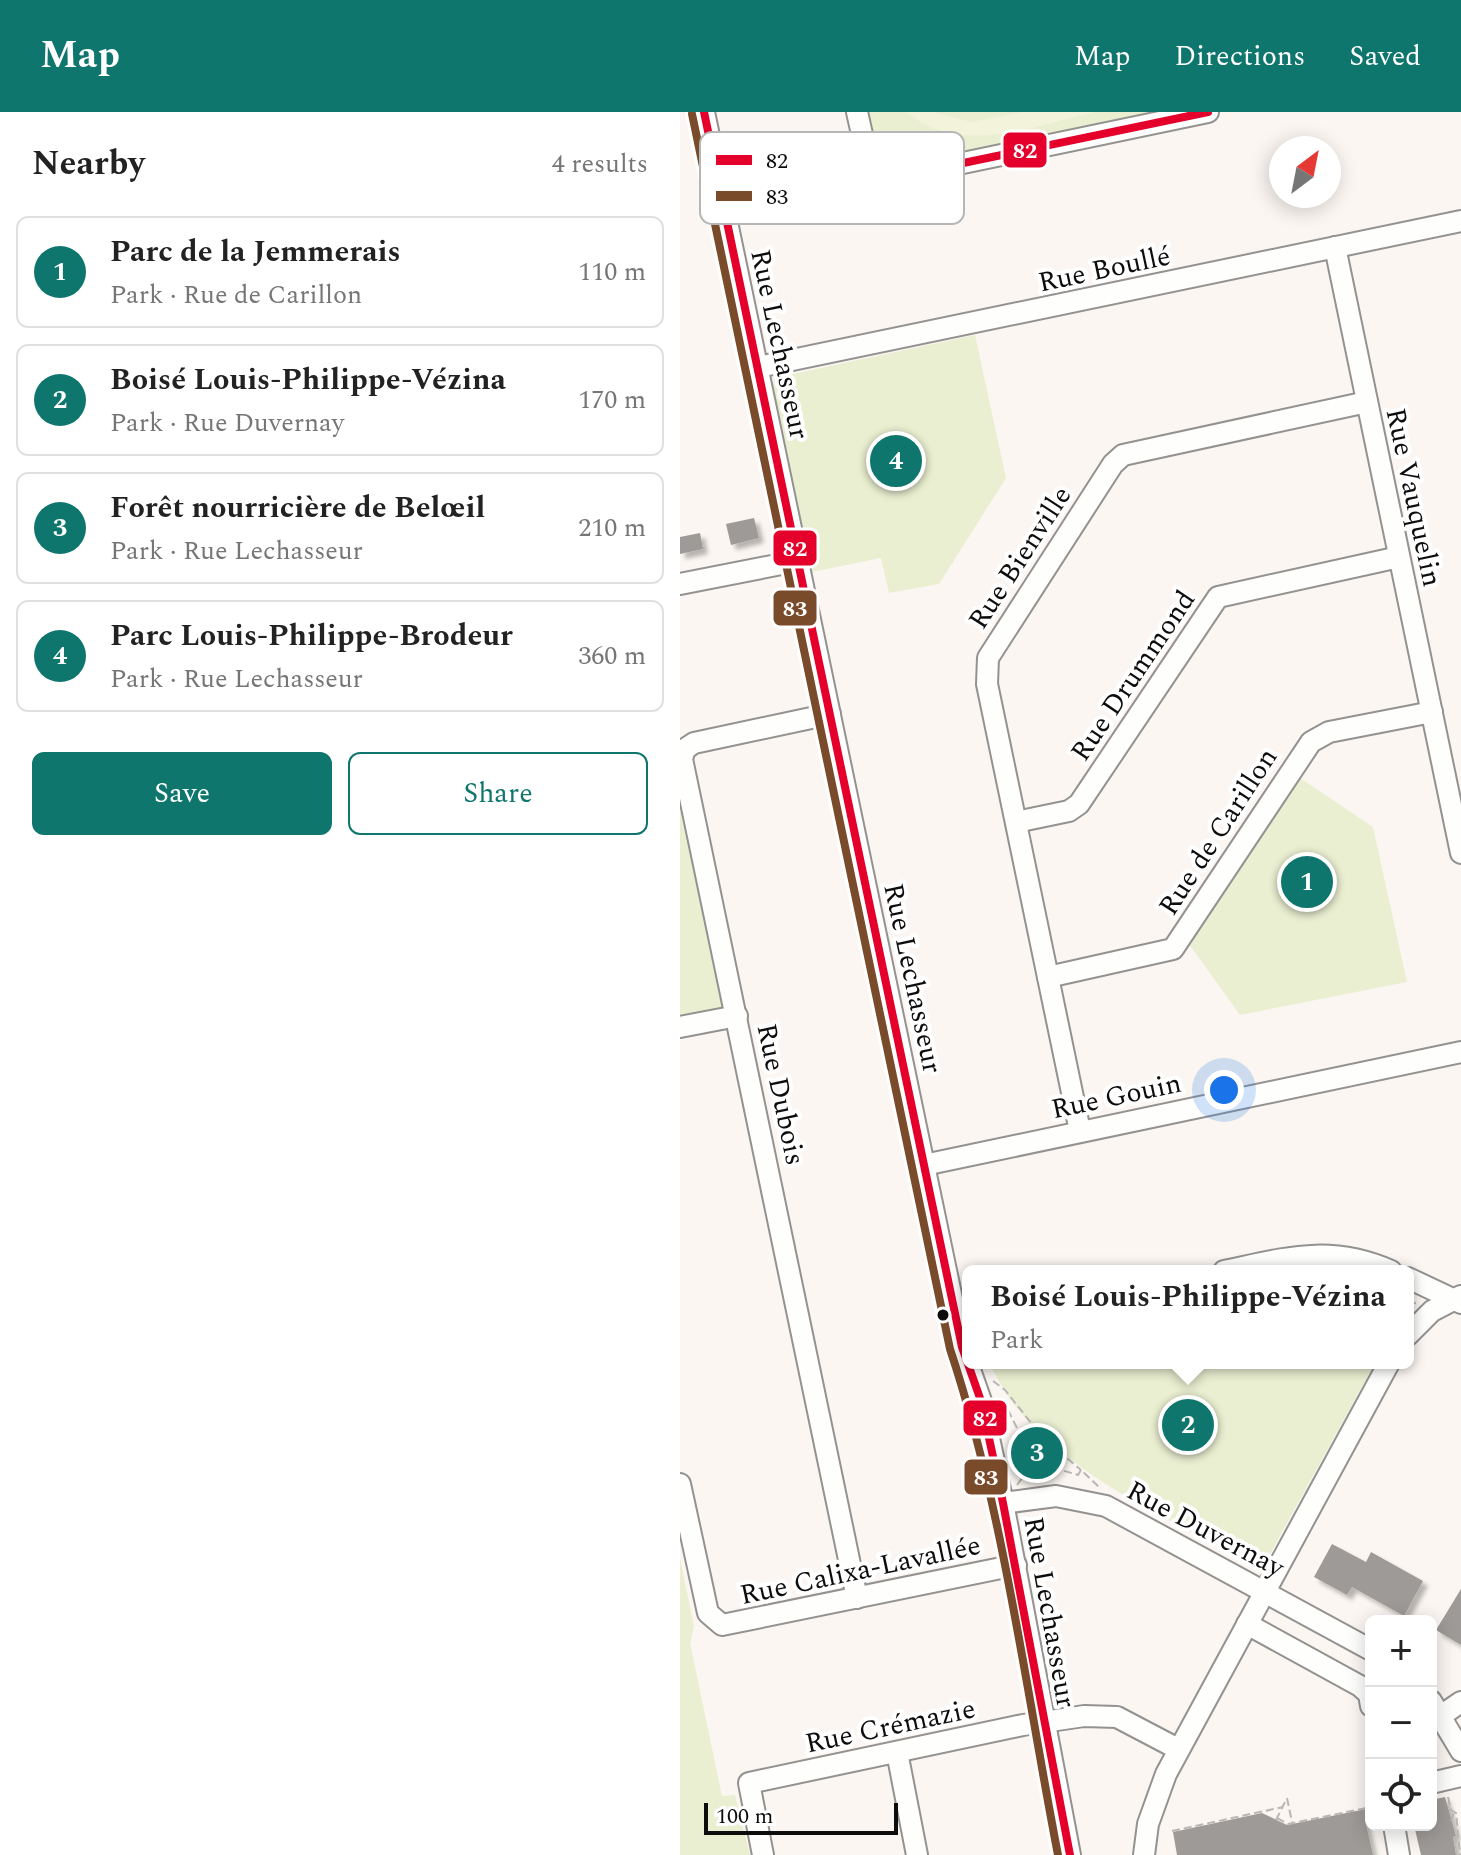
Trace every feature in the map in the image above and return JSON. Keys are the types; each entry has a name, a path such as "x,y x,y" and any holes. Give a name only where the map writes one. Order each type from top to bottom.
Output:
{"street":[{"name":"Rue Lechasseur","path":"704,112 708,132"},
{"path":"857,112 861,132"},
{"path":"964,161 1208,112"},
{"name":"Rue Boullé","path":"758,367 1461,221"},
{"name":"Rue Lechasseur","path":"728,224 924,1165 962,1322"},
{"name":"Rue Vauquelin","path":"1335,247 1461,853"},
{"name":"Rue Bienville","path":"1080,1131 987,684 987,663 1116,461 1137,450 1367,402"},
{"name":"Rue Drummond","path":"1016,822 1066,812 1079,804 1218,597 1399,557"},
{"path":"680,584 797,561"},
{"name":"Rue de Carillon","path":"1048,977 1173,949 1307,745 1329,732 1432,712"},
{"name":"Rue Dubois","path":"830,714 694,743 682,755 857,1598"},
{"path":"680,1027 737,1016"},
{"path":"1459,1052 1461,1074"},
{"name":"Rue Gouin","path":"924,1165 1459,1052"},
{"path":"1256,1265 1316,1254 1355,1258 1374,1265"},
{"path":"1414,1280 1460,1299"},
{"path":"1414,1329 1432,1311 1460,1299"},
{"name":"Rue Lechasseur","path":"969,1369 1010,1494 1016,1565 1042,1723 1070,1855"},
{"path":"1144,1855 1154,1801 1178,1749 1386,1369"},
{"name":"Rue Calixa-Lavallée","path":"680,1484 706,1610 715,1622 730,1625 1016,1565"},
{"name":"Rue Duvernay","path":"1010,1494 1098,1503 1365,1647"},
{"path":"1247,1624 1365,1689"},
{"path":"1437,1708 1461,1702"},
{"path":"1437,1710 1461,1751"},
{"name":"Rue Crémazie","path":"763,1855 749,1783 1084,1716 1117,1717 1178,1749"},
{"path":"897,1752 917,1855"},
{"path":"1439,1789 1461,1776"},
{"path":"1395,1831 1399,1855"}],"path":[{"path":"992,1381 1001,1386 1051,1445 1100,1488"},
{"path":"1001,1412 1015,1406"},
{"path":"1008,1410 1034,1462 1078,1475 1081,1470"},
{"path":"1010,1494 1034,1462"},
{"path":"1439,1789 1455,1813 1461,1836 1457,1841"},
{"path":"1293,1823 1287,1798 1277,1819 1293,1823 1365,1808"},
{"path":"1172,1831 1283,1807"},
{"path":"1455,1813 1461,1812"},
{"path":"1451,1821 1455,1813"},
{"path":"1455,1837 1460,1855"}],"green space":[{"path":"869,112 1155,112 964,152 964,132 873,132"},
{"path":"907,112 933,112 971,122 1023,112 1096,112 1024,130 974,136 928,126"},
{"path":"975,335 1006,478 939,584 889,593 881,558 812,572 773,386 774,378"},
{"path":"1297,776 1373,827 1407,982 1240,1015 1189,944"},
{"path":"680,794 724,1008 680,1019"},
{"path":"993,1369 1372,1369 1265,1563 1254,1565 1104,1483 1036,1430 1010,1398"},
{"path":"680,1558 694,1627 690,1643 722,1796 735,1795 750,1855 680,1855"}],"building":[{"path":"754,518 759,538 731,545 726,524"},
{"path":"700,533 703,549 680,554 680,537"},
{"path":"1332,1544 1366,1562 1371,1552 1423,1581 1402,1615 1352,1587 1347,1595 1314,1577"},
{"path":"1461,1589 1461,1645 1437,1628"},
{"path":"1445,1797 1456,1836 1453,1837 1456,1855 1421,1855 1415,1831 1437,1831 1437,1799"},
{"path":"1365,1809 1365,1831 1368,1831 1373,1855 1177,1855 1173,1832 1262,1813 1287,1825"}],"transit line":[{"name":"82","path":"704,112 708,132"},
{"name":"82","path":"964,163 1208,112"},
{"name":"83","path":"692,114 700,152"},
{"name":"83","path":"715,224 950,1349 969,1410 999,1535 1058,1855"},
{"name":"82","path":"727,224 962,1347"},
{"name":"82","path":"970,1369 981,1401 1003,1503 1070,1855"}],"place":[{"name":"Parc Louis-Philippe-Brodeur","path":"896,461"},
{"name":"Parc de la Jemmerais","path":"1307,882"},
{"name":"Boisé Louis-Philippe-Vézina","path":"1188,1425"},
{"name":"Forêt nourricière de Belœil","path":"1037,1453"}]}
